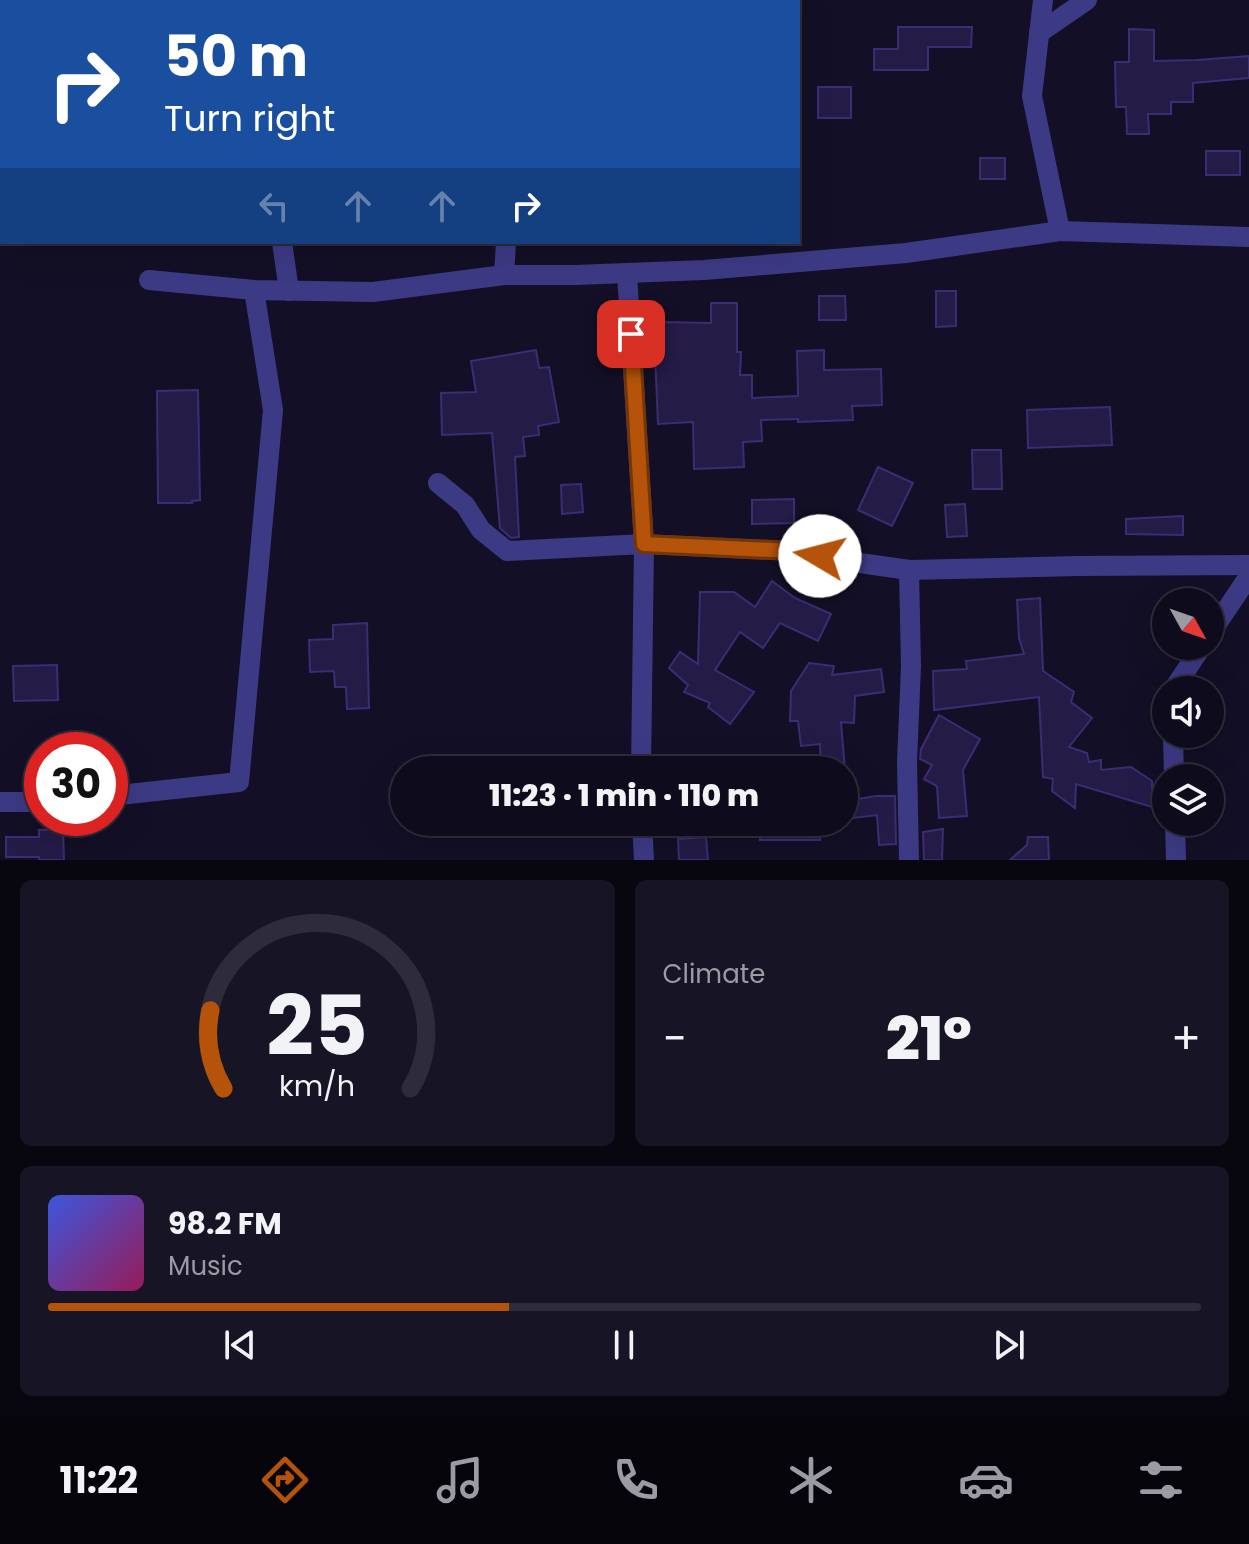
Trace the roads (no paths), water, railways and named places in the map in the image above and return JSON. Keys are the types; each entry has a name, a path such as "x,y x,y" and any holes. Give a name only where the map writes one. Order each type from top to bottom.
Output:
{"street":[{"path":"1043,0 1032,96 1060,231"},
{"path":"1039,33 1087,0"},
{"path":"149,280 254,290 373,292 504,275 704,270 906,253 1060,231 1249,237"},
{"path":"282,244 289,291"},
{"path":"504,275 506,244"},
{"path":"627,274 644,544 641,756"},
{"path":"128,794 239,782 273,410 254,290"},
{"path":"438,483 465,505 481,530 507,551 644,544 793,551 909,570 1249,565"},
{"path":"909,570 909,860"},
{"path":"1224,613 1249,576"},
{"path":"0,802 24,802"},
{"path":"643,836 644,860"},
{"path":"1175,836 1176,860"}]}
